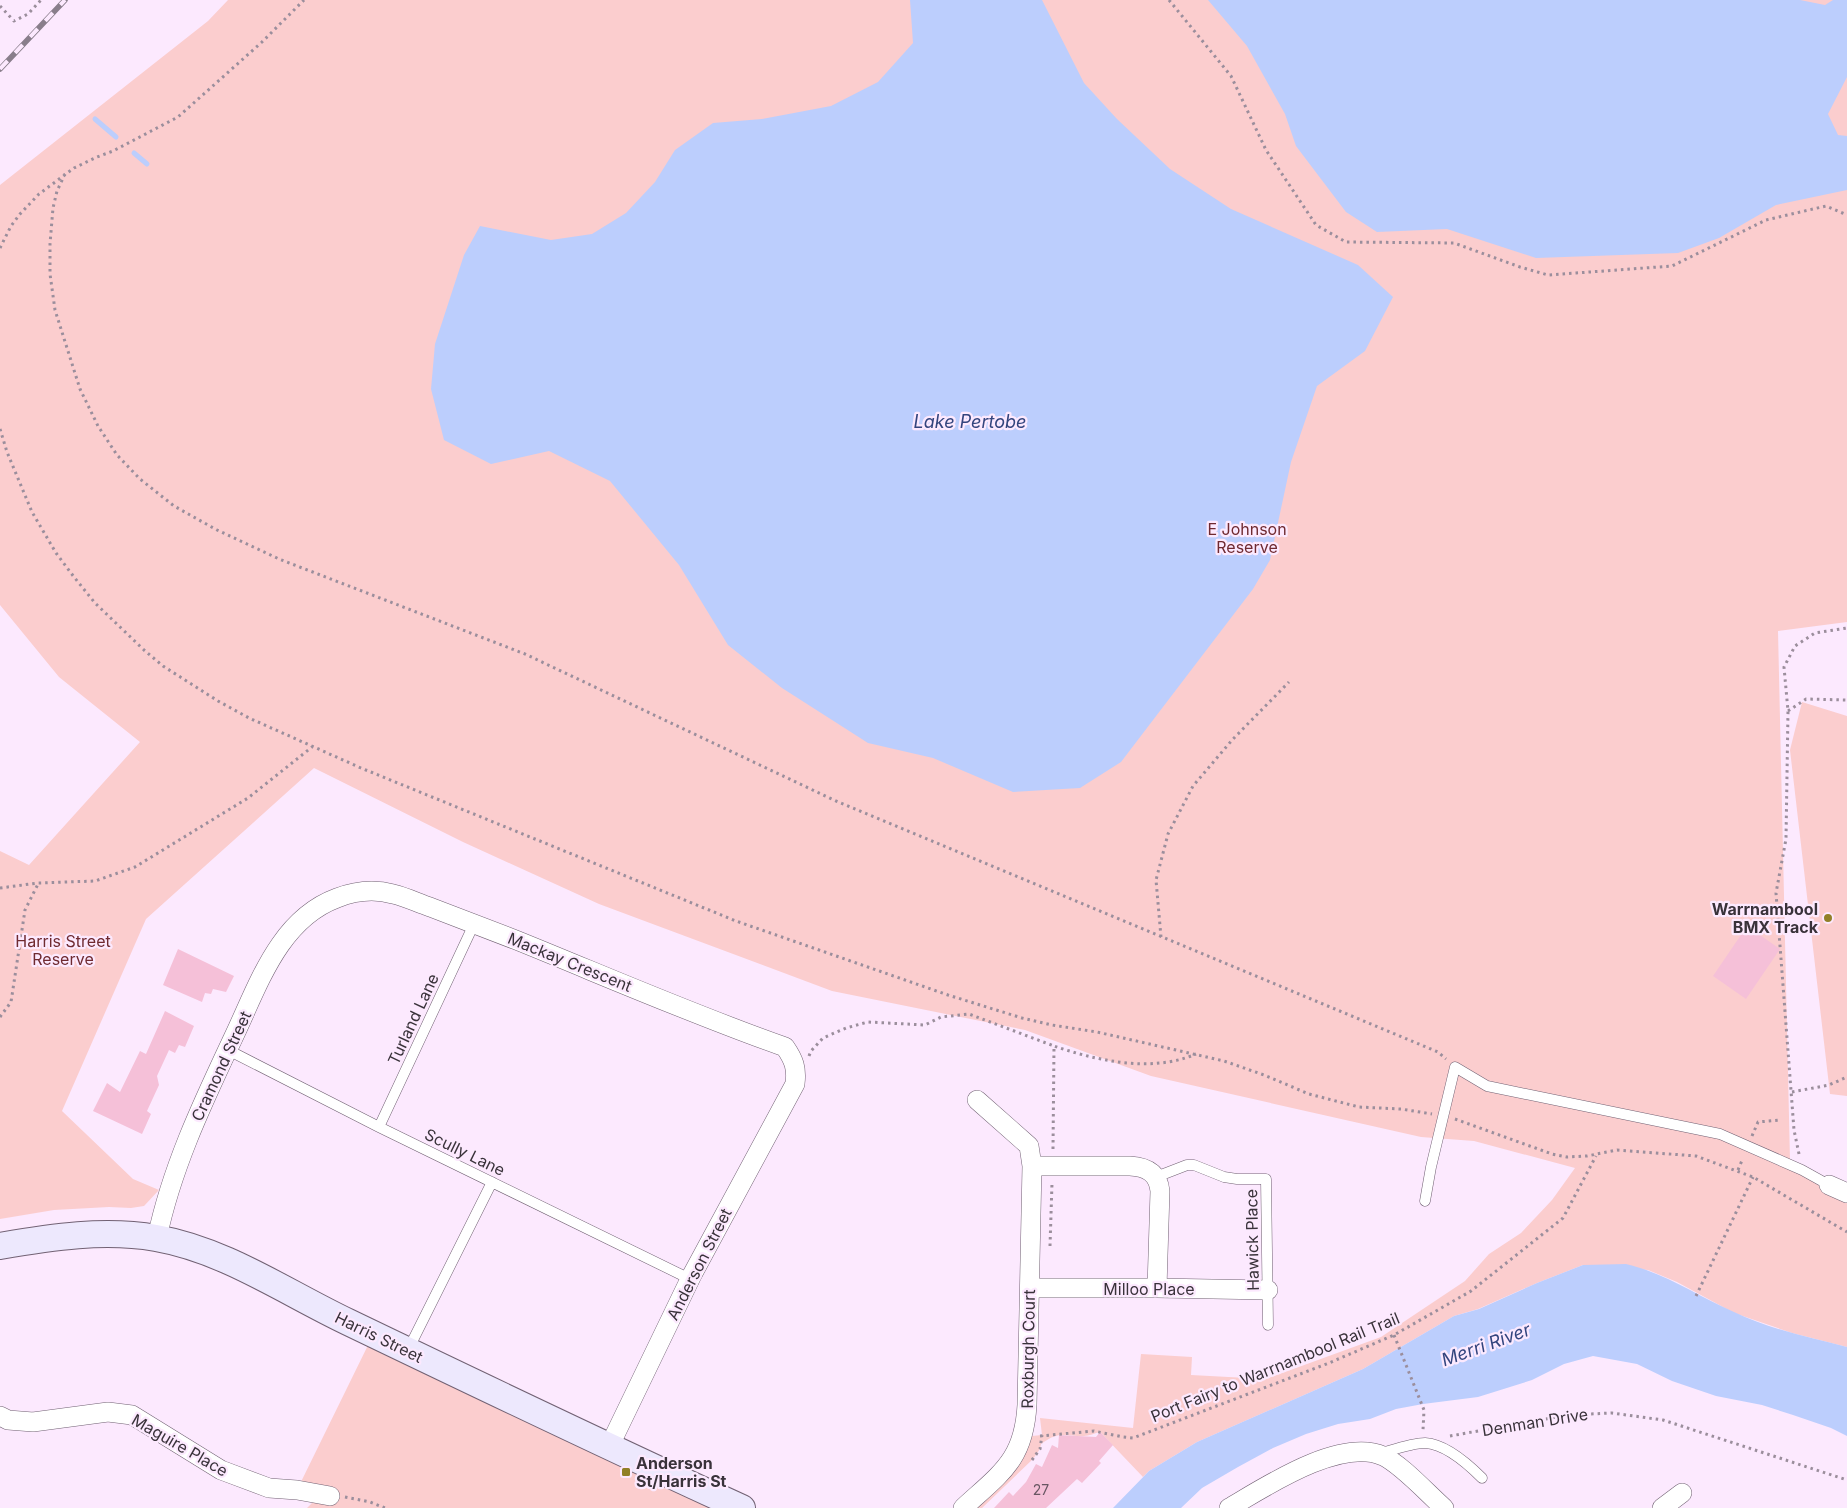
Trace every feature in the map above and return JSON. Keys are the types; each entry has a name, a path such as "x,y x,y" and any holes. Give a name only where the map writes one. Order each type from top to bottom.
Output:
{"street":[{"name":"Mackay Crescent","path":"315,909 337,898 374,890 393,894 474,924 785,1047 794,1060 796,1078"},
{"name":"Cramond Street","path":"157,1238 165,1202 177,1165 262,978 284,939 296,924 315,909"},
{"name":"Anderson Street","path":"609,1447 690,1279 796,1078"},
{"name":"Roxburgh Court","path":"963,1508 1007,1467 1018,1450 1026,1423 1027,1405 1032,1166 1029,1146 977,1100"},
{"path":"1032,1166 1139,1167 1152,1172 1156,1177 1160,1191 1157,1288"},
{"path":"1829,1185 1847,1193"},
{"name":"Harris Street","path":"0,1246 40,1239 128,1234 157,1238 208,1252 407,1351 742,1508"},
{"name":"Milloo Place","path":"1030,1288 1268,1290"},
{"name":"Maguire Place","path":"0,1416 14,1421 33,1422 108,1412 132,1415 221,1470 236,1477 269,1488 297,1490 330,1496"},
{"path":"1229,1508 1297,1469 1339,1455 1364,1453 1378,1454 1392,1461 1444,1508"},
{"path":"1662,1508 1682,1493"}],"lane":[{"name":"Turland Lane","path":"379,1127 474,924"},
{"name":"Scully Lane","path":"228,1050 379,1127 690,1279"},
{"path":"1425,1201 1431,1167 1455,1067 1487,1086 1720,1134 1802,1170 1829,1185"},
{"name":"Hawick Place","path":"1156,1177 1187,1165 1194,1165 1224,1177 1266,1179 1268,1326"},
{"path":"407,1351 492,1182"},
{"path":"1378,1454 1422,1443 1433,1444 1464,1462 1482,1478"}],"path":[{"path":"0,6 14,21 28,14 41,0"},
{"path":"0,248 11,226 39,194 65,174 178,117 262,42 304,0"},
{"path":"1169,0 1230,76 1266,150 1316,224 1346,242 1454,243 1548,275 1672,266 1766,220 1826,206 1847,215"},
{"path":"65,174 57,191 53,208 50,274 55,310 80,389 98,426 117,455 140,479 174,506 217,530 279,559 525,654 836,801 1438,1052"},
{"path":"0,429 7,452 32,512 56,553 74,577 110,618 163,666 196,688 249,718 312,747 685,901 783,939 1022,1018 1197,1054 1264,1075 1309,1094 1359,1108 1390,1108"},
{"path":"1802,1170 1794,1130 1776,893 1786,839 1788,711 1784,668 1796,646 1815,633 1847,628"},
{"path":"1161,937 1156,880 1168,834 1193,786 1232,739 1289,682"},
{"path":"1788,711 1806,698 1847,700"},
{"path":"0,888 38,883 95,881 135,867 248,798 312,747"},
{"path":"0,1017 11,1002 25,910 38,883"},
{"path":"796,1078 805,1068 811,1051 823,1038 846,1028 868,1022 925,1024 941,1017 969,1014 1078,1054 1135,1064 1181,1061 1197,1054"},
{"path":"1053,1128 1054,1046"},
{"path":"1792,1092 1829,1085 1847,1077"},
{"path":"1484,1129 1552,1154 1567,1157 1597,1155 1617,1150 1696,1156 1753,1177 1847,1232"},
{"name":"Port Fairy to Warrnambool Rail Trail","path":"1042,1435 1094,1431 1133,1438 1329,1363 1394,1335 1471,1291 1563,1218 1597,1155"},
{"path":"1696,1296 1753,1177"},
{"path":"1394,1335 1424,1410 1422,1443"},
{"name":"Denman Drive","path":"1422,1443 1568,1415 1612,1412 1663,1420 1847,1480"},
{"path":"330,1496 351,1497 385,1508"}],"green space":[{"name":"E Johnson Reserve","path":"228,0 1847,0 1847,622 1778,631 1790,1161 1847,1193 1847,1347 1792,1333 1734,1313 1677,1282 1648,1270 1583,1265 1478,1309 1454,1316 1363,1369 1197,1442 1149,1471 1143,1477 1100,1432 1086,1436 1062,1435 1053,1437 1041,1444 1033,1459 982,1508 963,1508 1022,1437 1042,1435 1040,1418 1133,1428 1141,1354 1192,1357 1191,1375 1266,1379 1381,1337 1465,1281 1489,1254 1521,1233 1552,1200 1575,1168 1474,1141 1421,1137 1151,1076 1025,1030 832,991 599,904 463,842 314,768 146,919 62,1111 133,1179 159,1190 144,1206 54,1210 0,1219 0,851 29,865 140,742 59,677 0,605 0,185 208,21"},
{"name":"Warrnambool BMX Track","path":"1802,702 1847,716 1847,1096 1830,1094 1790,750"},
{"path":"373,1335 723,1508 307,1508 313,1502 297,1490"}],"water":[{"name":"Lake Pertobe","path":"910,0 1042,0 1084,83 1117,119 1170,169 1231,209 1358,265 1393,297 1365,351 1317,386 1291,462 1270,560 1253,589 1121,762 1080,788 1013,792 933,758 868,743 782,688 728,645 679,565 610,481 549,451 491,464 444,440 431,389 435,344 464,255 480,226 551,240 592,234 626,213 655,182 675,150 713,123 762,119 831,106 878,82 913,43"},
{"path":"1208,0 1800,0 1825,5 1833,0 1847,0 1847,77 1828,114 1838,135 1847,136 1847,190 1776,205 1719,238 1678,253 1536,258 1447,229 1377,232 1346,212 1296,146 1285,114 1247,46"},
{"name":"Merri River","path":"1626,1264 1655,1273 1747,1318 1789,1332 1847,1347 1847,1436 1831,1428 1762,1405 1716,1396 1672,1381 1637,1364 1593,1356 1564,1364 1532,1380 1478,1397 1396,1409 1370,1419 1338,1424 1306,1434 1273,1448 1202,1488 1181,1508 1113,1508 1149,1471 1197,1442 1363,1369 1454,1316 1479,1309 1583,1265"}],"building":[{"path":"1747,926 1780,949 1746,999 1713,976"},
{"path":"178,949 234,976 226,992 213,989 211,994 205,993 202,1002 163,985"},
{"path":"165,1011 194,1026 185,1047 179,1045 175,1053 169,1050 157,1076 159,1085 147,1111 151,1114 142,1134 93,1111 107,1083 120,1092 140,1051 146,1054"},
{"path":"1100,1432 1113,1445 1099,1461 1101,1463 1082,1483 1077,1479 1046,1508 994,1508 1009,1492 1013,1496 1026,1482 1036,1464 1042,1467 1052,1445 1058,1448 1059,1435 1096,1437"}],"waterway":[{"path":"95,119 116,137"},
{"path":"134,153 147,164"}],"railway":[{"path":"0,69 65,0"}],"place":[{"name":"Warrnambool BMX Track","path":"1828,918"},
{"name":"Anderson St/Harris St","path":"626,1472"}],"park label":[{"name":"Harris Street Reserve","path":"63,950"}]}
